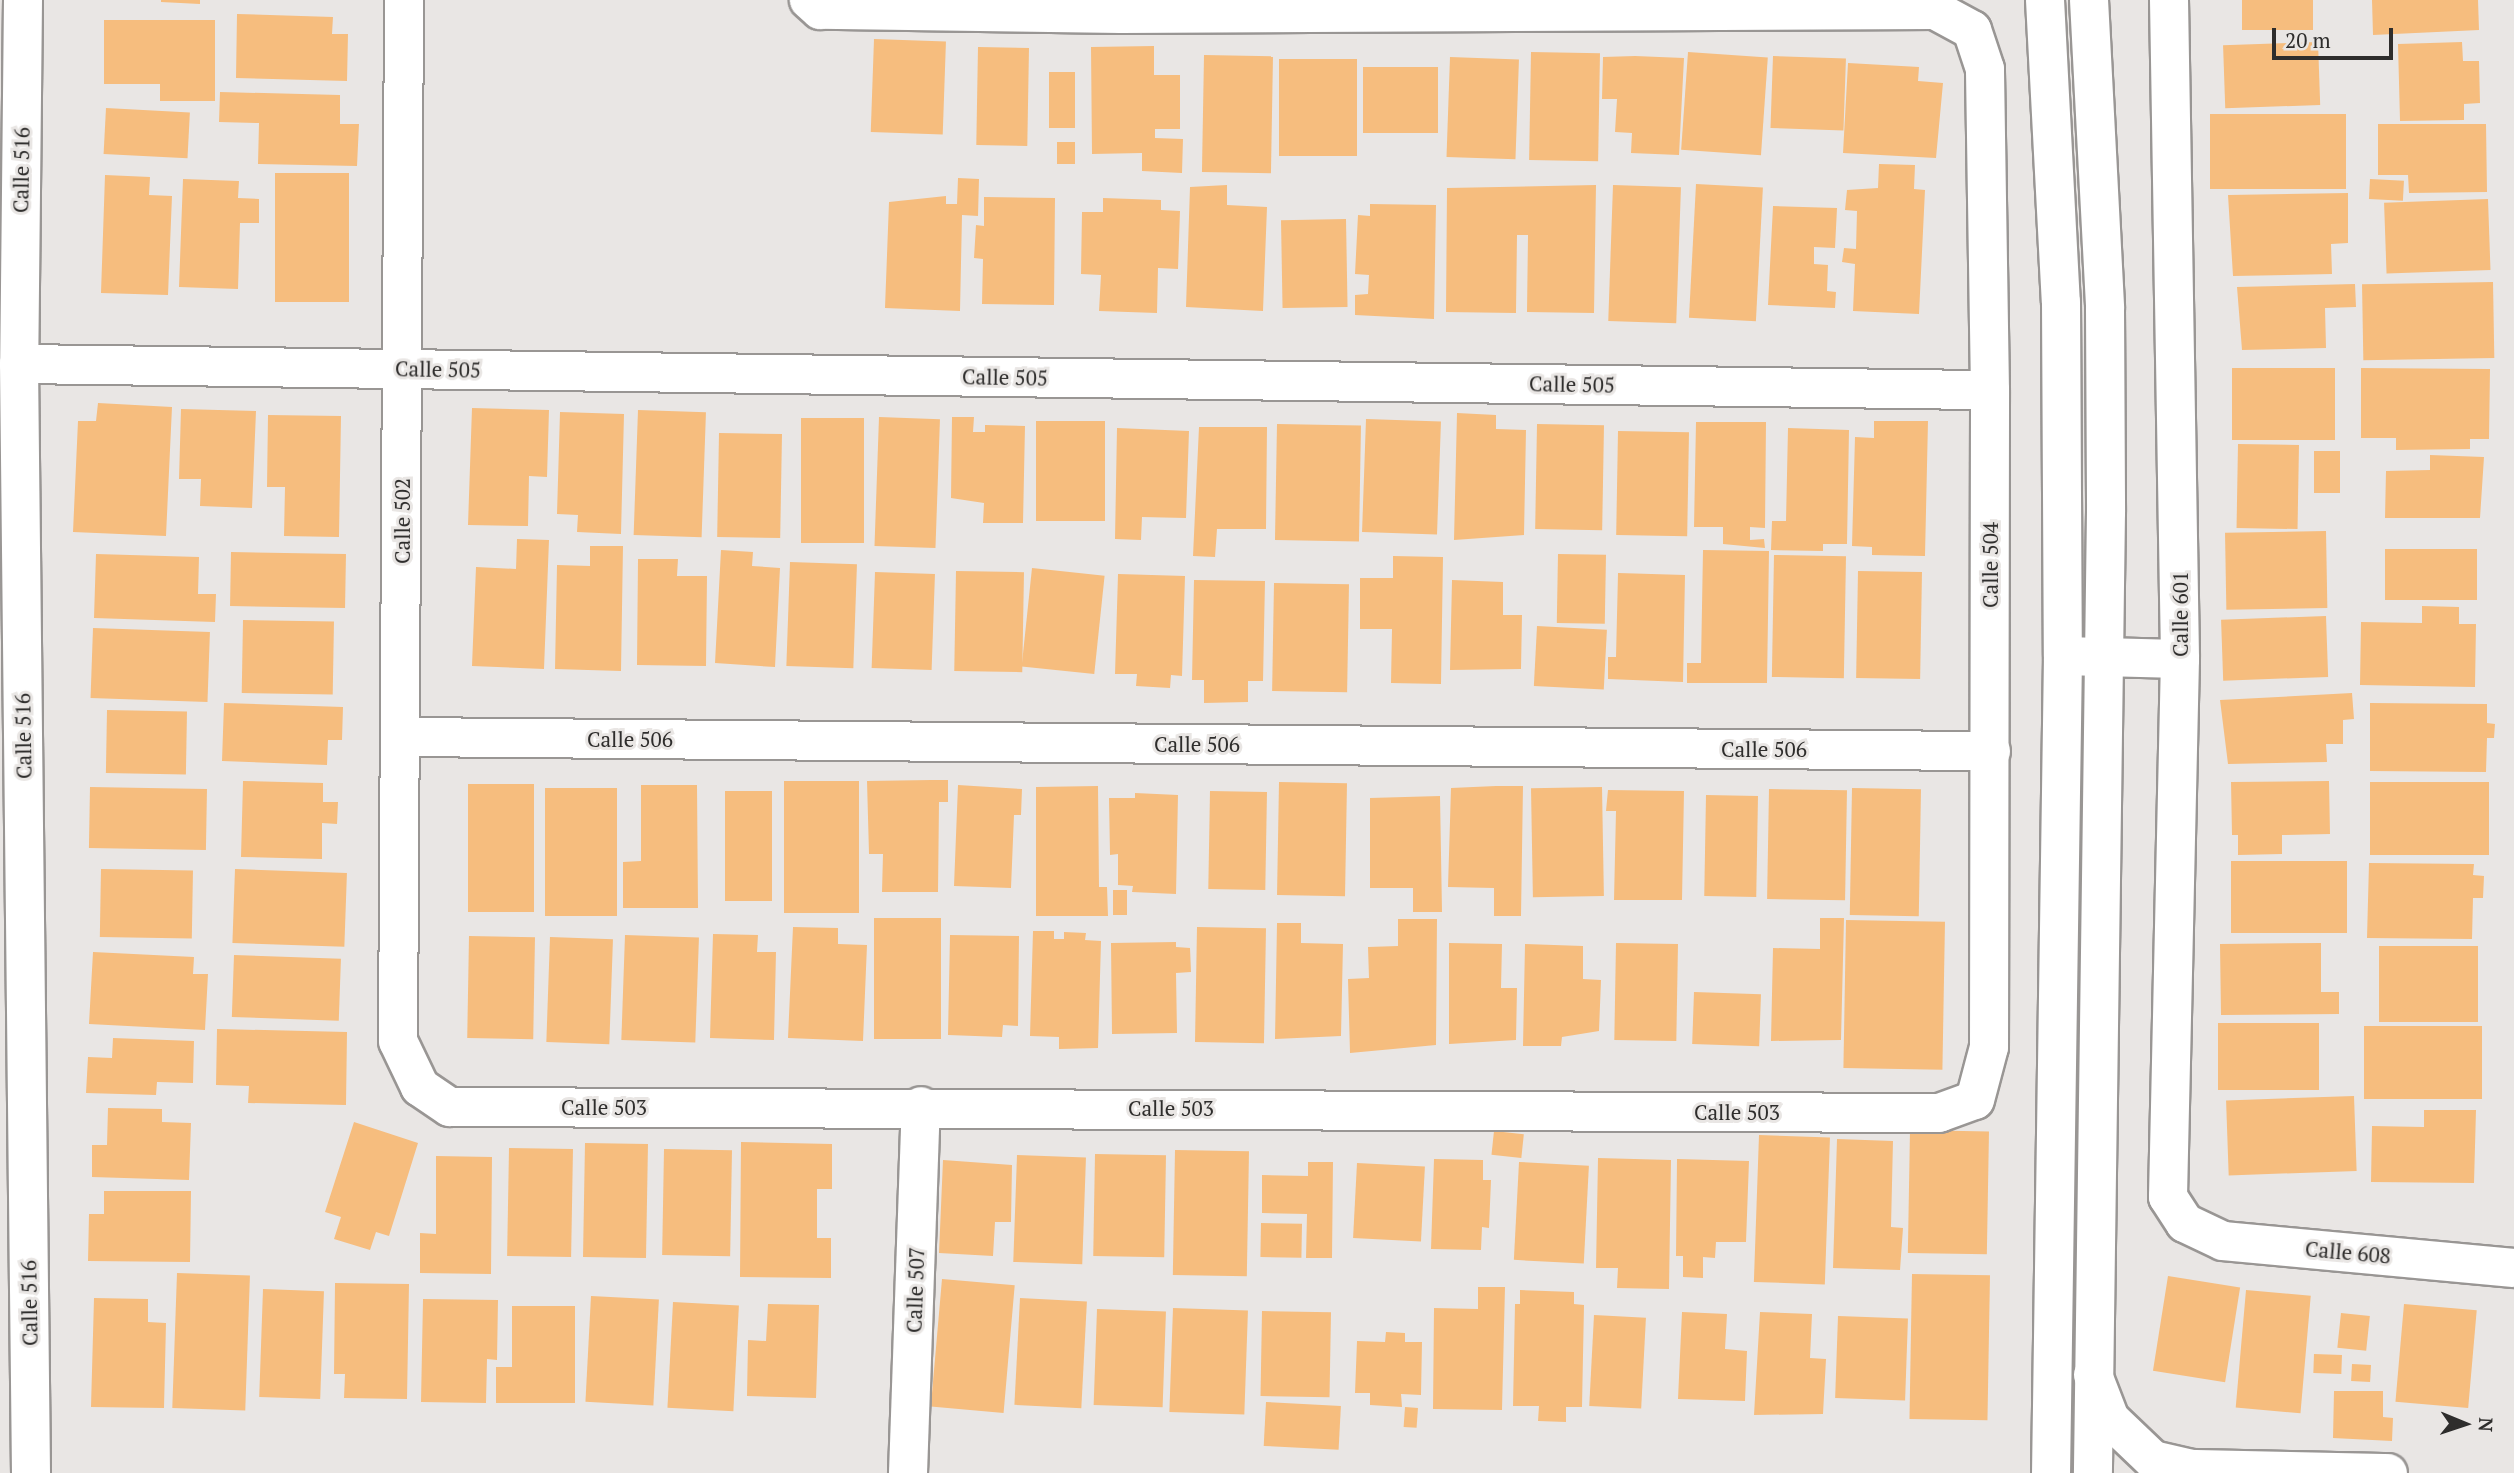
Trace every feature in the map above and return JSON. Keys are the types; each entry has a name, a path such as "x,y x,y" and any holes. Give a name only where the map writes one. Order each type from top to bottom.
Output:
{"street":[{"name":"Calle 516","path":"23,0 19,364 31,1473"},
{"name":"Calle 502","path":"398,1041 404,737 401,369 404,0"},
{"path":"809,0 820,10 1121,7"},
{"path":"2045,0 2061,302 2063,656 2051,1473"},
{"path":"2089,0 2105,309 2104,657 2093,1473"},
{"name":"Calle 601","path":"2169,0 2180,659 2168,1197 2185,1223"},
{"name":"Calle 504","path":"1121,7 1935,10 1972,30 1984,69 1990,390 1989,1047 1975,1100"},
{"name":"Calle 505","path":"19,364 1990,390"},
{"path":"2063,656 2180,659"},
{"name":"Calle 506","path":"404,737 1991,751"},
{"name":"Calle 503","path":"398,1041 419,1087 450,1107 921,1106 1939,1113 1975,1100"},
{"name":"Calle 507","path":"908,1473 921,1106"},
{"name":"Calle 608","path":"2185,1223 2223,1241 2514,1268"},
{"path":"2093,1375 2110,1419 2153,1460 2192,1469 2388,1473"}],"building":[{"path":"200,0 200,4 161,2"},
{"path":"2242,0 2313,0 2313,30 2242,30"},
{"path":"2372,0 2478,0 2479,30 2373,35"},
{"path":"237,14 333,17 332,34 348,34 347,81 236,78"},
{"path":"104,20 215,20 215,101 160,101 160,84 104,84"},
{"path":"874,39 946,42 943,134 871,132"},
{"path":"2318,42 2320,105 2225,108 2223,45"},
{"path":"2462,42 2463,61 2479,61 2480,103 2464,104 2464,120 2400,121 2398,44"},
{"path":"1154,46 1154,75 1180,75 1180,129 1155,129 1155,138 1183,139 1182,173 1142,171 1142,153 1092,154 1091,47"},
{"path":"978,47 1029,48 1027,146 976,145"},
{"path":"1531,52 1600,53 1598,161 1529,160"},
{"path":"1688,52 1768,58 1761,155 1681,150"},
{"path":"1204,55 1273,56 1271,173 1202,172"},
{"path":"1773,56 1846,59 1843,131 1770,128"},
{"path":"1450,57 1519,59 1515,159 1447,157"},
{"path":"1603,57 1684,58 1679,155 1631,153 1632,133 1615,132 1617,99 1602,99"},
{"path":"1279,59 1357,59 1357,156 1279,156"},
{"path":"1848,63 1919,67 1918,81 1943,83 1936,158 1843,153"},
{"path":"1363,67 1438,67 1438,133 1363,133"},
{"path":"1049,72 1075,72 1075,128 1049,128"},
{"path":"220,92 340,95 340,124 359,124 357,166 258,164 259,123 219,122"},
{"path":"106,108 190,112 187,158 104,154"},
{"path":"2210,114 2346,114 2346,189 2210,189"},
{"path":"2378,124 2486,124 2487,192 2409,193 2408,175 2378,175"},
{"path":"1057,142 1075,142 1075,164 1057,164"},
{"path":"1879,164 1915,165 1914,189 1925,190 1919,314 1853,311 1855,264 1842,262 1844,248 1856,249 1857,211 1845,210 1847,190 1878,188"},
{"path":"275,173 349,173 349,302 275,302"},
{"path":"105,175 150,177 149,195 172,196 168,295 101,293"},
{"path":"958,178 979,179 978,216 962,215 960,311 885,308 889,202 946,196 946,204 957,204"},
{"path":"183,179 239,181 238,198 259,199 259,223 240,223 238,289 179,287"},
{"path":"2370,179 2404,181 2403,201 2369,199"},
{"path":"1696,184 1763,188 1756,321 1689,318"},
{"path":"1227,185 1227,205 1267,207 1263,311 1186,307 1190,187"},
{"path":"1596,185 1594,313 1527,312 1528,235 1517,235 1516,313 1446,312 1447,188"},
{"path":"1613,185 1681,187 1676,323 1608,321"},
{"path":"2348,193 2348,243 2331,244 2332,274 2233,276 2228,195"},
{"path":"984,197 1055,198 1054,305 982,304 983,259 974,258 976,225 984,226"},
{"path":"1103,198 1161,200 1161,210 1180,211 1178,269 1158,268 1157,313 1099,311 1101,275 1081,274 1082,212 1103,212"},
{"path":"2488,199 2490,270 2387,274 2384,203"},
{"path":"1370,204 1436,205 1434,319 1355,315 1355,295 1368,294 1369,275 1355,274 1358,215 1370,216"},
{"path":"1773,206 1837,208 1835,248 1814,247 1814,264 1828,265 1827,291 1836,292 1835,308 1768,305"},
{"path":"1346,219 1348,307 1283,308 1281,220"},
{"path":"2493,282 2494,358 2363,360 2362,284"},
{"path":"2355,284 2356,307 2325,308 2326,348 2242,350 2237,287"},
{"path":"2232,368 2335,368 2335,440 2232,440"},
{"path":"2361,368 2490,369 2489,439 2470,439 2470,449 2396,450 2396,438 2361,438"},
{"path":"98,403 172,407 166,536 73,532 78,421 96,421"},
{"path":"472,408 549,410 547,477 529,476 528,526 468,525"},
{"path":"181,409 256,411 252,508 200,506 201,479 179,479"},
{"path":"638,410 706,412 702,537 634,535"},
{"path":"560,412 624,414 621,534 577,532 578,515 557,514"},
{"path":"1457,413 1496,415 1496,429 1526,430 1524,535 1454,540"},
{"path":"268,415 341,416 339,537 284,536 285,487 267,487"},
{"path":"879,417 940,419 935,548 874,546"},
{"path":"952,417 974,417 973,432 985,432 985,425 1025,426 1023,523 983,523 984,503 951,498"},
{"path":"801,418 864,418 864,543 801,543"},
{"path":"1366,419 1441,422 1437,535 1362,532"},
{"path":"1036,421 1105,421 1105,521 1036,521"},
{"path":"1874,421 1928,421 1925,556 1872,555 1872,547 1852,546 1855,437 1874,438"},
{"path":"1696,422 1766,422 1765,528 1750,527 1750,540 1764,539 1765,548 1723,544 1723,527 1694,527"},
{"path":"1277,424 1361,425 1359,541 1275,540"},
{"path":"1537,424 1604,425 1602,530 1535,529"},
{"path":"1199,427 1267,427 1266,529 1217,529 1215,557 1193,556"},
{"path":"1117,428 1189,431 1186,518 1142,517 1141,540 1115,539"},
{"path":"1788,428 1849,430 1847,544 1823,544 1823,551 1771,550 1772,521 1786,521"},
{"path":"1618,431 1689,432 1687,536 1616,535"},
{"path":"719,433 782,434 780,538 717,537"},
{"path":"2238,444 2299,445 2298,529 2237,528"},
{"path":"2314,451 2340,451 2340,493 2314,493"},
{"path":"2430,455 2484,457 2480,518 2385,518 2386,471 2430,470"},
{"path":"2326,531 2327,608 2226,610 2225,533"},
{"path":"517,539 549,540 544,669 472,666 476,567 516,569"},
{"path":"590,546 623,546 621,671 555,669 557,565 590,566"},
{"path":"2385,549 2477,549 2477,600 2385,600"},
{"path":"721,550 753,552 752,566 780,568 775,667 715,663"},
{"path":"1703,550 1769,551 1767,683 1687,683 1687,663 1701,663"},
{"path":"231,552 346,554 345,608 230,606"},
{"path":"96,554 199,557 198,594 216,594 215,622 94,618"},
{"path":"1558,554 1606,555 1605,624 1557,623"},
{"path":"1774,555 1846,556 1844,678 1772,677"},
{"path":"1393,556 1443,557 1441,684 1391,683 1392,629 1360,629 1360,578 1393,578"},
{"path":"638,559 678,559 677,576 707,576 706,666 637,665"},
{"path":"790,562 857,564 853,668 786,666"},
{"path":"1032,568 1105,576 1094,674 1022,666"},
{"path":"956,571 1024,572 1022,672 954,671"},
{"path":"1858,571 1922,572 1920,679 1856,678"},
{"path":"875,572 935,574 932,670 872,668"},
{"path":"1618,573 1685,575 1683,682 1608,679 1608,657 1616,657"},
{"path":"1118,574 1185,576 1182,676 1171,675 1170,688 1136,686 1137,674 1115,674"},
{"path":"1194,580 1265,581 1263,681 1248,681 1248,702 1204,703 1204,680 1192,680"},
{"path":"1452,580 1503,582 1503,615 1522,615 1521,669 1450,670"},
{"path":"1274,583 1349,584 1347,692 1272,691"},
{"path":"2422,606 2459,607 2459,624 2476,624 2475,687 2360,685 2361,622 2422,623"},
{"path":"2326,616 2328,677 2223,681 2221,620"},
{"path":"243,620 334,622 333,695 242,693"},
{"path":"1537,626 1607,630 1604,690 1534,686"},
{"path":"93,628 210,632 207,702 91,698"},
{"path":"2352,693 2354,719 2343,720 2343,744 2326,744 2327,762 2228,764 2220,700"},
{"path":"224,703 343,707 342,740 328,740 327,765 222,761"},
{"path":"2370,703 2487,704 2487,723 2495,724 2494,738 2487,738 2486,772 2370,771"},
{"path":"107,710 187,711 186,774 106,773"},
{"path":"948,780 948,802 939,802 938,892 882,892 883,854 869,854 867,781"},
{"path":"243,781 323,783 323,802 338,802 337,824 322,823 322,859 241,857"},
{"path":"784,781 859,781 859,913 784,913"},
{"path":"2329,781 2330,834 2282,835 2282,854 2238,855 2238,835 2232,835 2231,782"},
{"path":"1279,782 1347,783 1345,896 1277,895"},
{"path":"2370,782 2489,782 2489,855 2370,855"},
{"path":"468,784 534,784 534,912 468,912"},
{"path":"641,785 697,785 698,908 623,908 623,862 641,861"},
{"path":"958,785 1022,789 1021,815 1014,815 1011,888 954,886"},
{"path":"1098,786 1099,887 1107,887 1108,916 1036,916 1036,787"},
{"path":"1523,786 1521,916 1494,916 1494,888 1448,887 1451,788"},
{"path":"90,787 207,789 206,850 89,848"},
{"path":"1602,787 1604,896 1533,897 1531,788"},
{"path":"545,788 617,788 617,916 545,916"},
{"path":"1852,788 1921,789 1919,916 1850,915"},
{"path":"1769,789 1847,790 1845,900 1767,899"},
{"path":"1608,790 1684,791 1682,900 1614,900 1616,811 1606,811"},
{"path":"725,791 772,791 772,901 725,901"},
{"path":"1210,791 1267,792 1265,890 1208,889"},
{"path":"1135,793 1178,795 1176,894 1132,892 1133,886 1118,885 1118,854 1110,855 1109,798 1135,798"},
{"path":"1706,795 1758,796 1756,897 1704,896"},
{"path":"1440,796 1442,912 1413,912 1413,888 1370,888 1370,798"},
{"path":"2231,861 2347,861 2347,933 2231,933"},
{"path":"2369,863 2474,864 2473,875 2484,876 2483,898 2473,898 2472,939 2367,938"},
{"path":"101,869 193,871 192,939 100,937"},
{"path":"235,869 347,873 344,947 232,943"},
{"path":"1113,890 1127,890 1127,915 1113,915"},
{"path":"874,918 941,918 941,1039 874,1039"},
{"path":"1820,918 1844,918 1841,1040 1771,1041 1773,948 1820,949"},
{"path":"1398,919 1437,919 1436,1045 1350,1053 1348,979 1369,978 1368,947 1398,946"},
{"path":"1846,920 1945,922 1942,1070 1843,1068"},
{"path":"1277,923 1301,923 1301,943 1343,944 1341,1036 1275,1039"},
{"path":"793,927 838,928 838,944 867,945 863,1041 788,1038"},
{"path":"1197,927 1266,928 1264,1043 1195,1042"},
{"path":"1033,931 1054,931 1054,939 1064,939 1064,932 1086,933 1085,940 1101,941 1098,1048 1059,1049 1059,1037 1030,1036"},
{"path":"713,934 758,935 757,952 776,952 774,1040 710,1038"},
{"path":"625,935 699,938 695,1043 621,1040"},
{"path":"950,935 1019,936 1018,1026 1003,1025 1002,1037 948,1035"},
{"path":"469,936 535,937 533,1039 467,1038"},
{"path":"550,937 613,939 609,1044 546,1042"},
{"path":"1176,942 1176,947 1190,948 1191,972 1176,973 1177,1033 1112,1034 1111,943"},
{"path":"1449,943 1502,944 1501,988 1517,988 1516,1040 1449,1044"},
{"path":"1616,943 1678,944 1676,1041 1614,1040"},
{"path":"2321,943 2321,992 2339,992 2339,1014 2221,1015 2220,944"},
{"path":"1525,944 1583,946 1583,979 1601,980 1599,1031 1562,1037 1561,1046 1523,1046"},
{"path":"2379,946 2478,946 2478,1022 2379,1022"},
{"path":"93,952 194,957 193,974 208,974 205,1030 89,1024"},
{"path":"234,955 341,959 339,1021 232,1017"},
{"path":"1694,992 1761,994 1759,1046 1692,1044"},
{"path":"2218,1023 2319,1023 2319,1090 2218,1090"},
{"path":"2364,1026 2482,1026 2482,1099 2364,1099"},
{"path":"217,1029 347,1032 346,1105 248,1103 249,1086 216,1085"},
{"path":"113,1038 194,1041 193,1083 157,1082 156,1095 86,1093 88,1057 112,1058"},
{"path":"2354,1096 2357,1171 2229,1175 2226,1100"},
{"path":"108,1108 162,1109 162,1122 191,1123 189,1180 92,1177 92,1145 107,1145"},
{"path":"2424,1110 2476,1110 2474,1183 2371,1182 2372,1126 2424,1127"},
{"path":"354,1122 418,1143 389,1236 376,1232 370,1250 334,1239 341,1217 325,1212"},
{"path":"1910,1130 1989,1131 1987,1254 1908,1253"},
{"path":"1494,1131 1524,1134 1521,1158 1491,1155"},
{"path":"1759,1135 1830,1137 1825,1284 1754,1282"},
{"path":"1837,1139 1893,1141 1891,1227 1903,1228 1900,1270 1833,1268"},
{"path":"741,1142 832,1144 832,1189 817,1189 817,1238 831,1238 831,1278 740,1277"},
{"path":"585,1143 648,1144 646,1258 583,1257"},
{"path":"509,1148 573,1149 571,1257 507,1256"},
{"path":"664,1149 732,1150 730,1256 662,1255"},
{"path":"1175,1150 1249,1151 1247,1276 1173,1275"},
{"path":"1095,1154 1166,1155 1164,1257 1093,1256"},
{"path":"1017,1155 1086,1157 1082,1264 1013,1262"},
{"path":"436,1156 492,1157 491,1274 420,1273 420,1233 436,1234"},
{"path":"1598,1158 1671,1160 1669,1289 1617,1288 1618,1268 1596,1268"},
{"path":"1434,1159 1483,1160 1483,1180 1491,1180 1489,1228 1482,1227 1481,1250 1431,1249"},
{"path":"1677,1159 1749,1161 1746,1242 1716,1242 1715,1258 1703,1257 1703,1278 1683,1277 1683,1256 1676,1256"},
{"path":"943,1160 1012,1165 1011,1222 995,1222 993,1256 939,1253"},
{"path":"1308,1162 1333,1162 1332,1258 1306,1258 1307,1214 1262,1213 1262,1175 1308,1176"},
{"path":"1519,1162 1589,1166 1584,1264 1514,1260"},
{"path":"1357,1163 1425,1167 1421,1241 1353,1238"},
{"path":"104,1191 191,1191 190,1262 88,1261 89,1214 104,1214"},
{"path":"1261,1223 1302,1224 1301,1258 1260,1257"},
{"path":"177,1273 250,1276 245,1410 172,1408"},
{"path":"1912,1274 1990,1275 1987,1420 1909,1419"},
{"path":"2168,1276 2240,1287 2225,1382 2153,1371"},
{"path":"942,1279 1015,1285 1004,1413 931,1407"},
{"path":"335,1283 409,1284 407,1399 344,1398 345,1374 334,1374"},
{"path":"1478,1287 1505,1287 1502,1410 1433,1409 1434,1308 1478,1309"},
{"path":"263,1289 324,1291 320,1399 259,1397"},
{"path":"1520,1290 1574,1292 1574,1304 1584,1305 1582,1407 1566,1407 1566,1422 1538,1421 1539,1406 1513,1406 1515,1304 1520,1304"},
{"path":"2246,1290 2311,1296 2300,1413 2236,1408"},
{"path":"591,1296 659,1300 653,1405 585,1402"},
{"path":"94,1298 148,1299 148,1322 166,1323 164,1408 91,1407"},
{"path":"1020,1298 1087,1302 1081,1408 1014,1405"},
{"path":"423,1299 498,1300 497,1360 487,1359 486,1403 421,1402"},
{"path":"673,1302 739,1305 733,1411 667,1408"},
{"path":"768,1304 819,1305 816,1398 747,1396 748,1340 766,1341"},
{"path":"2404,1304 2477,1310 2468,1408 2395,1402"},
{"path":"512,1306 575,1306 575,1403 496,1403 496,1367 512,1367"},
{"path":"1173,1308 1248,1311 1244,1415 1169,1412"},
{"path":"1097,1309 1166,1311 1163,1407 1094,1405"},
{"path":"1262,1311 1331,1312 1330,1397 1261,1396"},
{"path":"1682,1312 1727,1314 1725,1349 1747,1351 1745,1401 1678,1399"},
{"path":"1760,1312 1812,1314 1810,1358 1826,1359 1823,1414 1754,1415"},
{"path":"2341,1313 2370,1316 2366,1351 2337,1348"},
{"path":"1594,1315 1646,1318 1641,1409 1589,1406"},
{"path":"1838,1316 1908,1318 1905,1400 1835,1398"},
{"path":"1386,1332 1405,1333 1405,1342 1422,1342 1421,1395 1401,1394 1402,1407 1370,1405 1370,1393 1355,1393 1357,1341 1385,1342"},
{"path":"2314,1354 2342,1355 2341,1374 2313,1373"},
{"path":"2352,1364 2371,1365 2370,1382 2351,1381"},
{"path":"2334,1391 2383,1391 2383,1417 2393,1418 2392,1441 2333,1438"},
{"path":"1266,1402 1341,1406 1339,1450 1264,1446"},
{"path":"1405,1407 1418,1408 1417,1428 1404,1427"}]}
